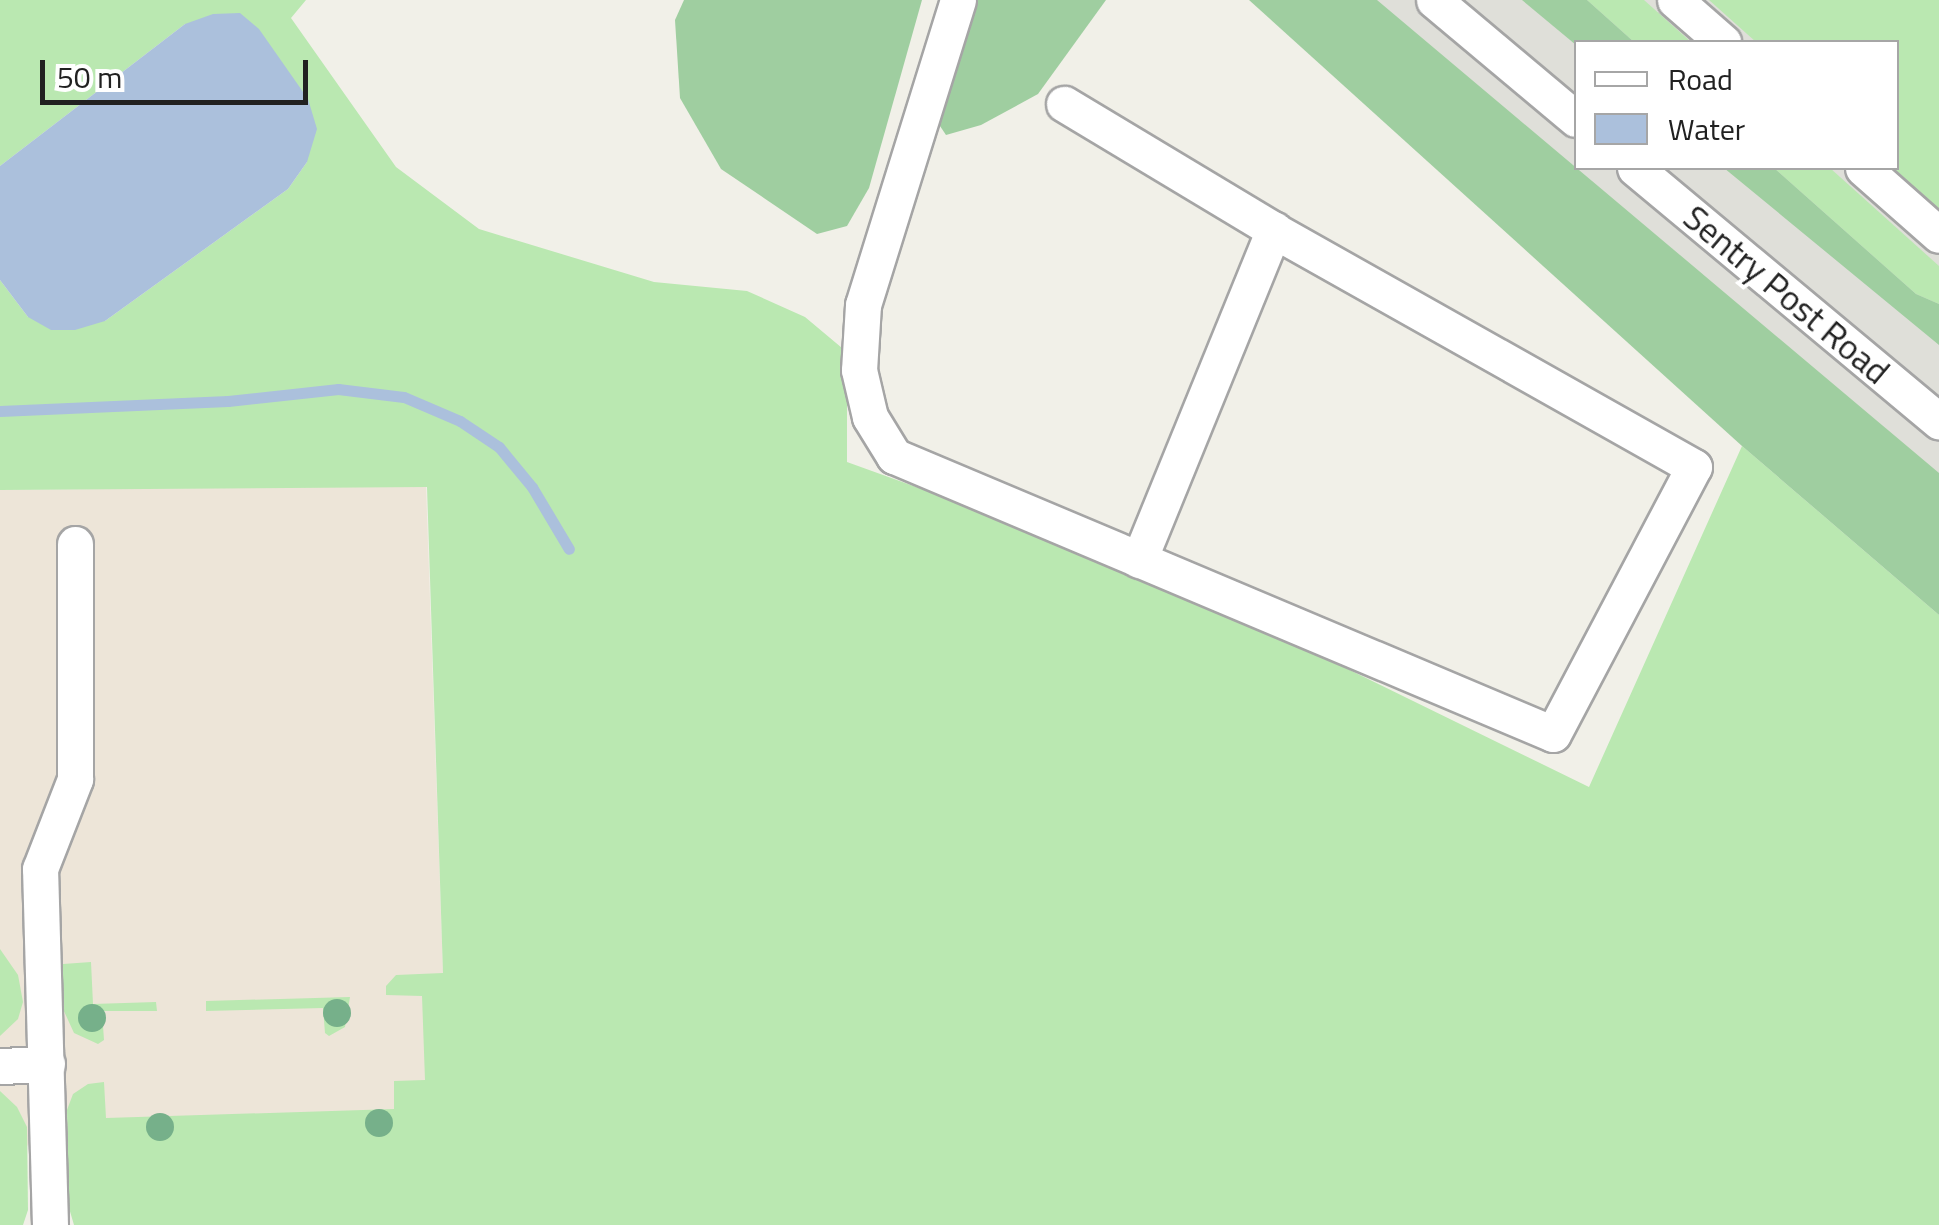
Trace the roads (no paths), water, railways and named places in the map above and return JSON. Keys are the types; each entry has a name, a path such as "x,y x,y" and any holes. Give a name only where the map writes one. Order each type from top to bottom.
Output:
{"street":[{"path":"958,0 862,305 859,370 870,416 894,456 1553,734 1694,467 1274,230 1064,104"},
{"path":"1434,0 1574,117"},
{"path":"1675,0 1721,40"},
{"name":"Sentry Post Road","path":"1637,170 1939,421"},
{"path":"1866,170 1939,235"},
{"path":"1139,560 1274,230"},
{"path":"50,1225 40,870 45,846 75,778 75,544"},
{"path":"0,1066 47,1064"}],"water":[{"path":"240,13 259,29 308,99 317,129 307,162 288,189 105,321 75,330 51,330 28,317 0,280 0,166 185,24 213,14"}],"waterway":[{"path":"0,411 228,401 338,389 404,397 460,421 499,447 532,487 569,549"}]}
